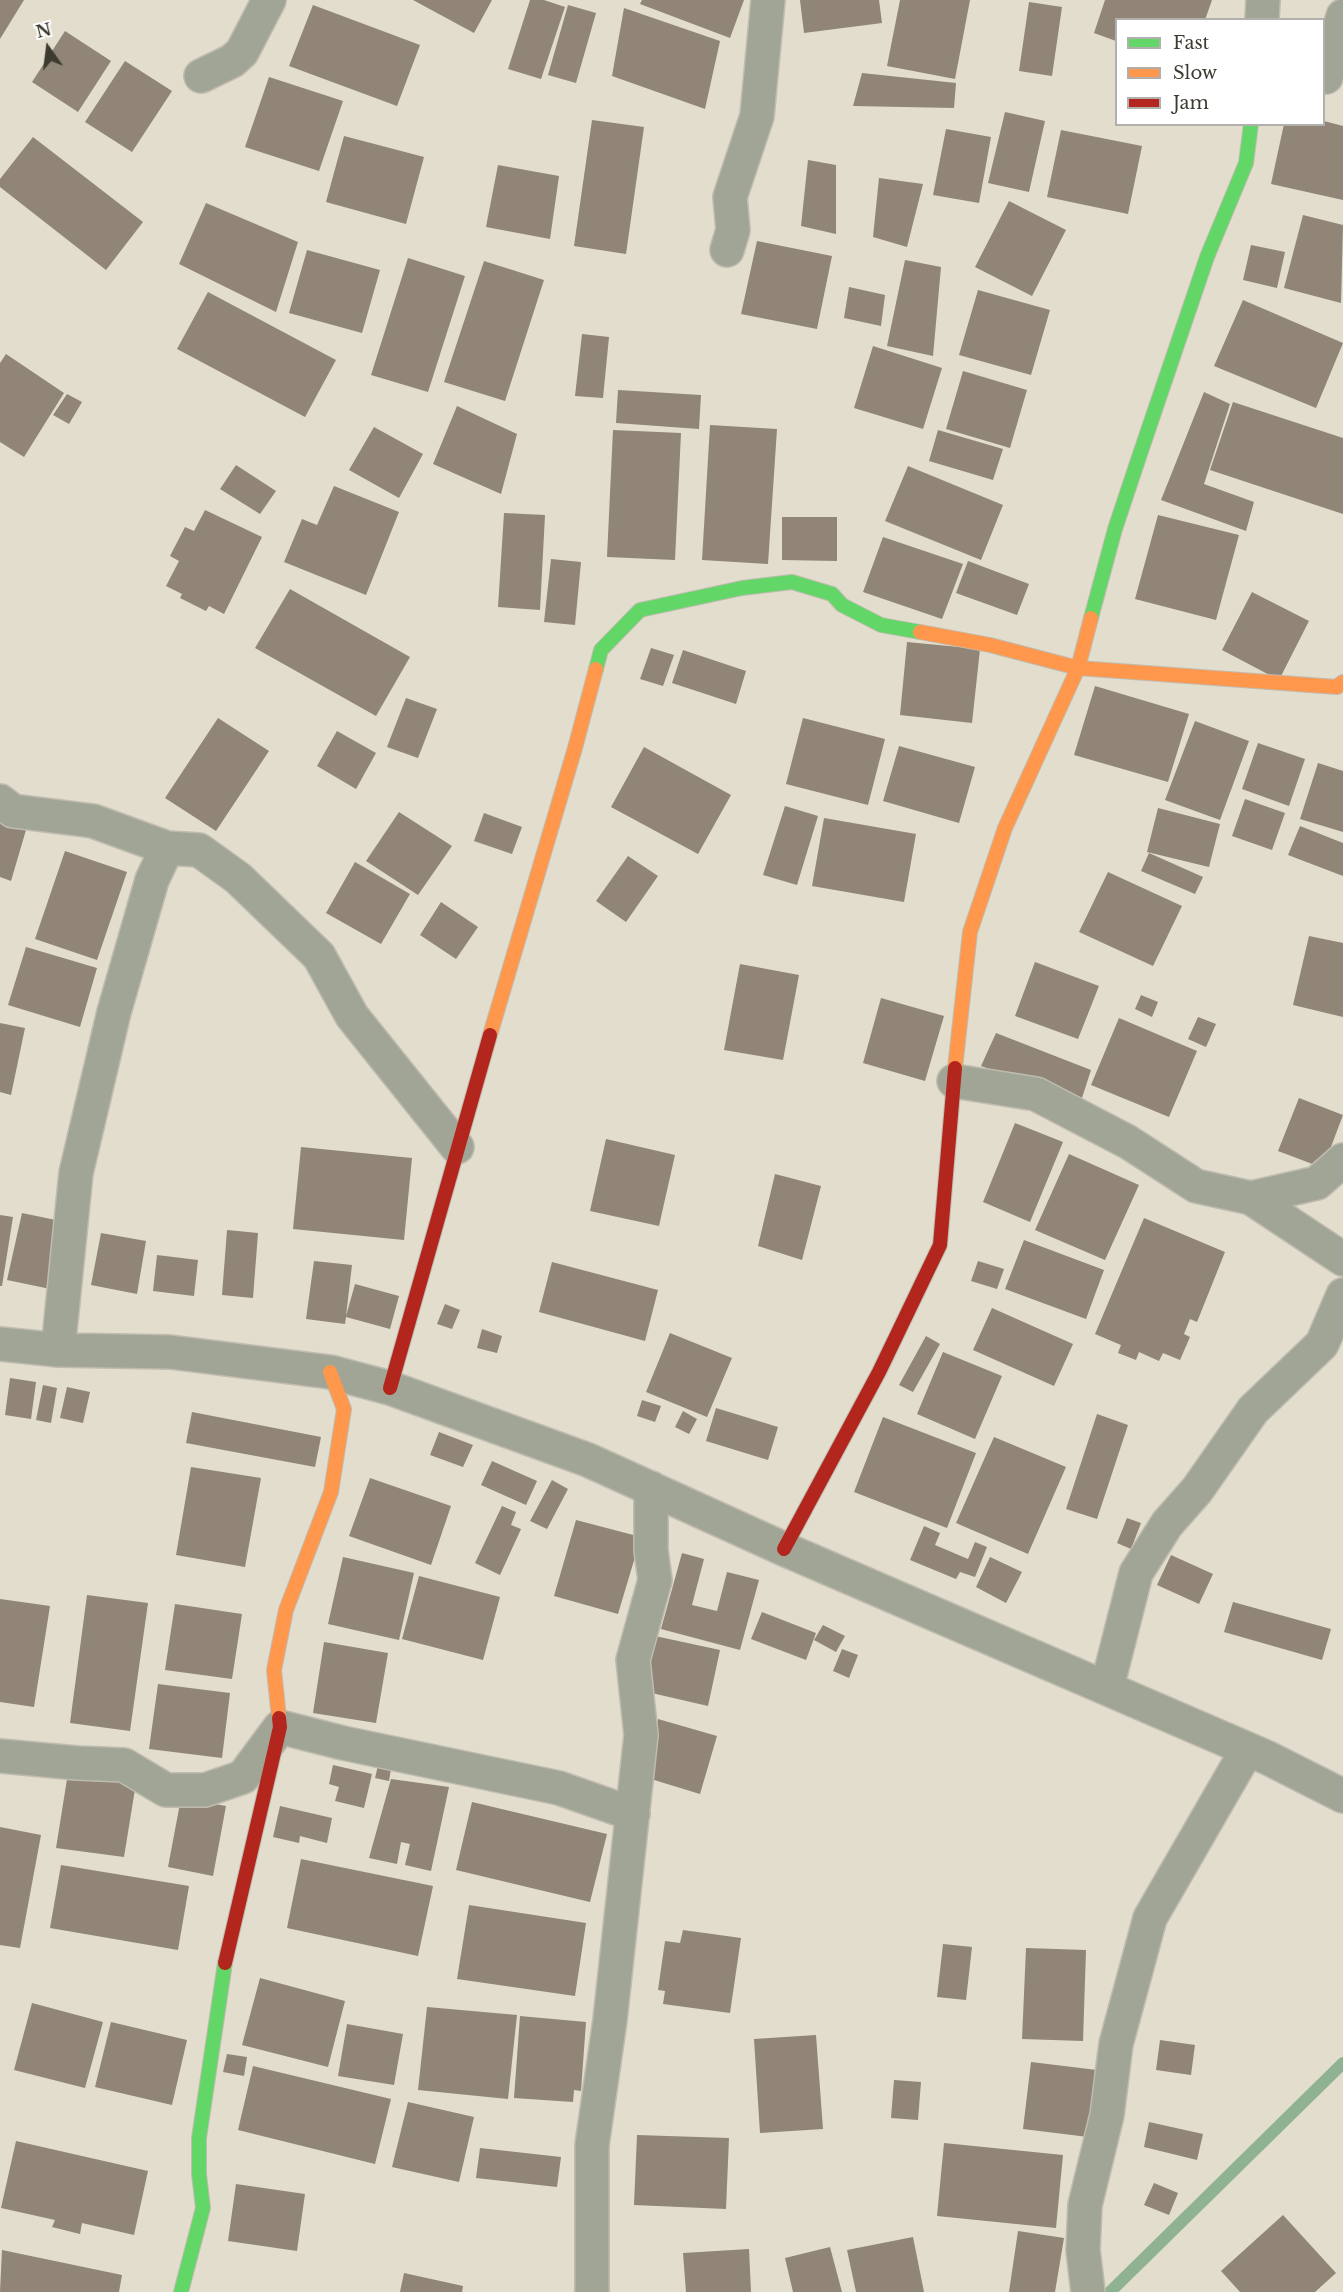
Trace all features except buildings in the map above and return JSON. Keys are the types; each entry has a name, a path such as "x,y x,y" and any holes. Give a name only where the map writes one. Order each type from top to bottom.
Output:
{"street":[{"path":"201,76 232,61 242,52 269,0"},
{"path":"727,250 733,230 730,197 757,116 768,0"},
{"path":"1262,18 1263,0"},
{"path":"1325,77 1343,16"},
{"path":"784,1549 879,1372 940,1245 970,932 1005,828 1078,668 1115,529 1207,257 1246,163 1251,126"},
{"path":"390,1388 457,1147 572,759 601,650 640,610 742,588 792,582 832,594 842,605 881,625 990,645 1078,668 1337,687 1343,682"},
{"path":"0,801 13,811 93,821 167,848 199,850 238,878 319,956 352,1016 457,1147"},
{"path":"58,1350 76,1173 114,1012 152,880 167,848"},
{"path":"954,1081 1036,1094 1128,1142 1196,1186 1251,1198 1343,1259"},
{"path":"1251,1198 1317,1184 1343,1160"},
{"path":"1107,1687 1136,1573 1167,1524 1197,1490 1253,1410 1322,1344 1343,1295"},
{"path":"0,1344 58,1350 170,1352 330,1372 390,1388 588,1460 784,1549 1107,1687 1343,1796"},
{"path":"181,2292 203,2208 199,2174 199,2138 228,1946 280,1727 274,1670 284,1620 331,1492 345,1409 330,1372"},
{"path":"592,2292 592,2145 610,2020 641,1735 633,1660 655,1580 651,1550 651,1488"},
{"path":"0,1756 124,1765 166,1790 205,1790 243,1777 280,1727"},
{"path":"280,1727 343,1743 559,1788 633,1814"},
{"path":"1088,2292 1083,2250 1085,2205 1107,2115 1116,2044 1150,1918 1247,1750"}],"waterway":[{"path":"1110,2292 1343,2063"}],"traffic: fast":[{"path":"1091,618 1115,529 1207,257 1246,163 1251,126"},
{"path":"596,669 601,650 640,610 742,588 792,582 832,594 842,605 881,625 920,632"},
{"path":"181,2292 203,2208 199,2174 199,2138 225,1963"}],"traffic: slow":[{"path":"955,1068 970,932 1005,828 1078,668 1091,618"},
{"path":"920,632 990,645 1078,668 1337,687 1343,682"},
{"path":"490,1035 575,748 596,669"},
{"path":"279,1718 274,1670 286,1610 331,1492 344,1409 330,1372"}],"traffic: jam":[{"path":"390,1388 490,1035"},
{"path":"784,1549 879,1372 940,1245 955,1068"},
{"path":"225,1963 280,1727 279,1718"}]}
